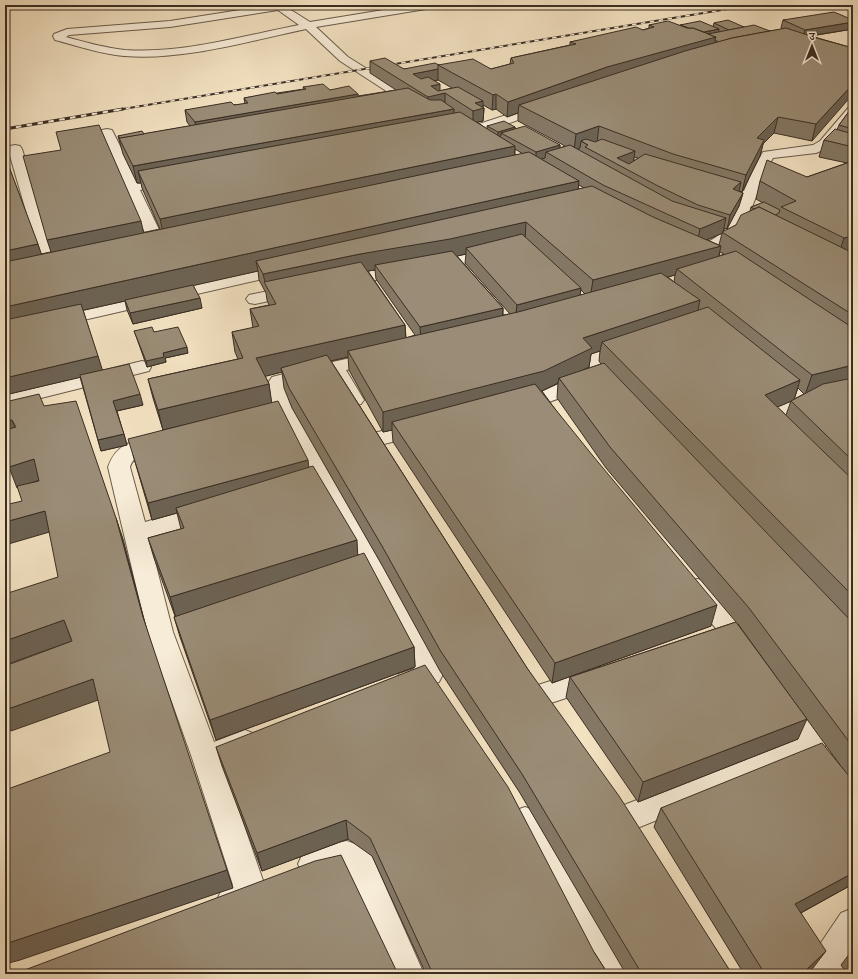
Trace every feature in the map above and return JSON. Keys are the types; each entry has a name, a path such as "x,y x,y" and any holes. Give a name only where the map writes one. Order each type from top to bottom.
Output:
{"street":[{"path":"430,114 344,59 308,26 278,6 177,23 67,32 58,36 60,38 109,50 144,54 184,51 308,26 432,5"},
{"path":"392,102 407,100"},
{"path":"489,138 470,127 504,120 560,102"},
{"path":"721,260 696,249 723,240 731,232 742,213 768,155 816,149 833,144 853,110"},
{"path":"491,113 524,131"},
{"path":"107,133 157,242"},
{"path":"117,153 164,144"},
{"path":"15,149 50,266"},
{"path":"133,187 187,177"},
{"path":"697,182 748,197"},
{"path":"742,213 756,220"},
{"path":"717,228 731,232"},
{"path":"142,246 172,239"},
{"path":"255,299 365,276 461,267 511,246"},
{"path":"35,269 65,263"},
{"path":"5,333 301,266"},
{"path":"365,276 378,294"},
{"path":"615,388 589,360 648,340"},
{"path":"385,691 437,684 362,569 312,483 276,386 279,381 395,354"},
{"path":"756,361 812,400 768,417 794,443"},
{"path":"5,401 142,367"},
{"path":"335,367 383,449 445,422"},
{"path":"522,402 552,406 599,371"},
{"path":"254,416 284,408"},
{"path":"180,436 126,452 121,458 119,467 136,533 172,629 206,758 252,895"},
{"path":"136,533 226,507"},
{"path":"630,817 819,753 766,678 722,634 683,572"},
{"path":"542,695 615,670"},
{"path":"206,758 266,735"},
{"path":"616,798 630,817 642,838"},
{"path":"514,800 609,974"},
{"path":"210,911 252,895 322,860 347,856 360,865 407,974"},
{"path":"820,974 853,926"}],"building":[{"path":"834,12 853,20 853,22 805,30 783,20"},
{"path":"728,20 744,27 729,30 714,23"},
{"path":"668,21 687,28 693,28 716,37 607,67 508,102 496,94 493,95 438,65 473,59 491,69 514,63 511,58 576,44 570,42 636,27 643,30 654,27 649,25"},
{"path":"700,21 719,29 704,32 680,25"},
{"path":"754,25 770,31 719,42 715,40 716,37 708,34"},
{"path":"786,28 853,48 853,84 816,124 778,117 757,138 764,140 746,175 673,154 599,126 576,134 519,105 685,51 732,38"},
{"path":"385,58 404,69 435,63 439,65 438,69 413,74 421,79 428,77 440,84 431,86 438,91 458,87 483,101 475,103 484,108 473,111 445,93 428,97 370,61"},
{"path":"323,84 330,90 349,86 358,94 195,122 185,110 231,102 234,105 248,103 244,98 275,92 277,94 306,89 303,87"},
{"path":"408,88 430,100 441,100 454,109 133,166 119,138"},
{"path":"853,106 853,129 839,125"},
{"path":"460,112 515,146 160,219 138,171"},
{"path":"504,121 515,127 498,132 487,126"},
{"path":"99,125 141,221 47,240 23,156 61,150 56,132"},
{"path":"525,126 560,145 536,152 501,133"},
{"path":"835,129 853,134 853,147 824,140"},
{"path":"142,131 144,134 120,138 118,136"},
{"path":"586,139 595,142 602,139 635,151 617,158 629,164 645,154 741,182 733,189 743,193 730,215 698,205 658,186 585,147 588,145 581,141"},
{"path":"570,145 672,201 726,218 700,229 603,185 546,152"},
{"path":"529,152 579,181 5,307 5,262"},
{"path":"5,156 38,244 5,251"},
{"path":"767,160 807,177 850,162 853,163 853,236 844,238 781,207 796,201 760,181"},
{"path":"592,186 653,217 721,246 593,280 526,222 450,239 360,254 263,274 256,261"},
{"path":"764,202 780,210 779,213 775,215 759,207 754,209 751,207"},
{"path":"759,207 853,253 853,315 722,232 736,225 741,215"},
{"path":"522,234 581,288 517,305 466,248"},
{"path":"452,251 503,308 420,327 375,265"},
{"path":"736,251 853,328 853,365 812,375 677,269"},
{"path":"361,262 405,325 256,358 269,384 158,410 148,379 243,358 232,332 259,326 250,309 276,304 264,282"},
{"path":"661,273 700,300 583,338 592,348 544,371 383,412 348,351 518,312"},
{"path":"193,285 200,298 130,313 125,300"},
{"path":"81,304 98,356 5,378 5,320"},
{"path":"708,307 800,380 765,395 853,480 853,596 602,342"},
{"path":"152,327 154,332 178,327 187,347 163,353 164,357 146,361 134,331"},
{"path":"327,355 527,668 619,796 732,974 642,974 522,774 440,650 382,546 289,388 281,368"},
{"path":"604,363 853,623 853,747 749,608 610,447 559,378"},
{"path":"129,364 140,394 113,401 124,434 98,440 80,375"},
{"path":"853,378 853,461 791,401 823,384"},
{"path":"535,384 717,605 555,663 392,422"},
{"path":"39,394 44,406 76,401 116,518 143,617 227,870 5,944 5,790 110,752 93,679 5,710 5,666 72,641 64,620 5,641 5,594 58,577 45,511 5,522 5,505 22,501 17,486 39,481 34,459 9,467 5,453 5,430 16,427 12,420 5,421 5,402"},
{"path":"278,401 308,460 148,503 128,439"},
{"path":"313,466 357,540 170,597 148,538 184,528 176,508"},
{"path":"364,553 414,647 210,720 174,617"},
{"path":"736,622 807,719 643,782 570,677"},
{"path":"425,665 508,787 594,952 608,974 433,974 370,838 346,820 257,853 216,747"},
{"path":"822,743 853,781 853,873 795,904 826,951 802,974 765,974 661,808"},
{"path":"341,855 398,974 14,974 315,861"}],"railway":[{"path":"121,109 752,5"},
{"path":"5,129 121,109"},
{"path":"117,110 121,109"}]}
